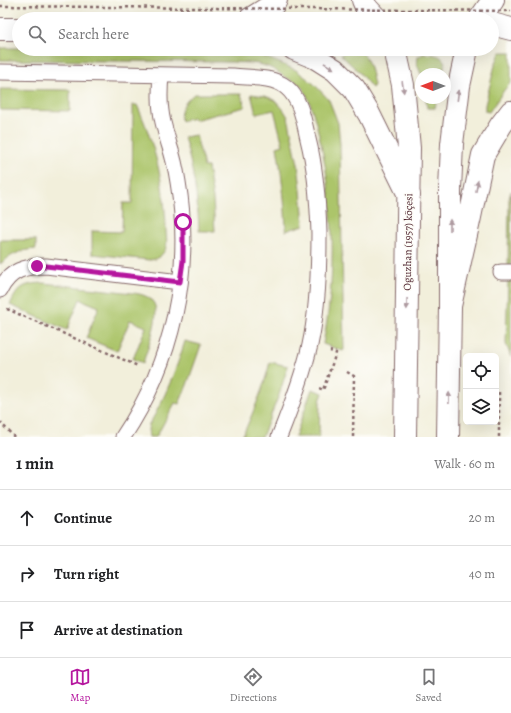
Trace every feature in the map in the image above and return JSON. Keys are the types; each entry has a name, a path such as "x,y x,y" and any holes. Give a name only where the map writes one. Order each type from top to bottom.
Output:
{"main road":[{"path":"261,12 274,4 276,0"},
{"path":"363,0 366,7 371,12"},
{"path":"485,12 494,0"},
{"path":"499,26 511,29"},
{"path":"0,28 12,29"},
{"path":"311,56 336,70 354,89 370,114 409,196"},
{"name":"Oguzhan (1957) köçesi","path":"397,56 403,85 409,148 405,437"},
{"path":"448,437 450,190 452,144 459,86 465,56"},
{"path":"450,306 483,155 501,125 511,112"}],"lane":[{"path":"0,72 233,76 264,79 276,82 286,87 294,94 299,106 311,150 317,194 319,253 318,278 310,344 292,405 280,437"},
{"path":"123,437 141,408 162,361 175,318 183,261 181,203 175,165 161,112 161,75"},
{"path":"0,290 8,277 17,271 26,267 37,266 180,282"}],"path":[{"path":"0,6 511,11"},
{"path":"6,309 141,368"},
{"path":"347,372 354,376 353,437"},
{"path":"0,422 14,437"},
{"path":"499,425 499,437"}],"green space":[{"path":"0,48 12,48 12,56 262,56 296,70 314,84 329,100 338,123 340,144 344,350 343,351 323,344 328,317 332,263 332,236 328,181 313,111 309,99 300,85 271,68 254,63 0,60"},
{"path":"511,52 511,83 489,112 485,111 485,105 495,65 500,53"},
{"path":"342,56 365,56 370,68 374,85 372,88 359,72"},
{"path":"420,56 438,56 444,61 445,64 444,68 419,68 417,64 418,57"},
{"path":"0,89 70,90 70,111 0,110"},
{"path":"194,94 241,94 245,107 194,120 194,118 181,121 180,117 182,109 186,102"},
{"path":"251,94 265,96 275,100 288,117 298,164 304,225 286,231 283,189 277,147 283,145 274,110 256,114"},
{"path":"427,104 436,104 435,108 427,108"},
{"path":"133,105 137,105 149,135 158,166 164,197 167,240 166,248 160,256 150,260 92,254 92,231 122,232 123,203 132,203"},
{"path":"196,135 204,167 208,167 213,199 215,231 199,231 198,207 190,160 184,137"},
{"path":"511,191 511,266 508,266 509,199"},
{"path":"0,240 36,240 36,249 17,253 0,264"},
{"path":"508,278 511,278 511,357 506,344"},
{"path":"43,283 136,293 149,298 153,302 156,315 153,332 143,363 133,359 146,327 130,320 117,351 86,338 99,307 80,299 67,330 10,305 16,294 22,288 31,284"},
{"path":"185,341 201,345 187,385 179,404 175,403 156,437 149,437 149,425 170,384"},
{"path":"270,362 288,366 279,395 262,437 242,437 258,400"},
{"path":"312,389 323,393 320,401 319,437 295,437"}],"route":[{"path":"37,266 180,282 183,261 183,222"}]}
